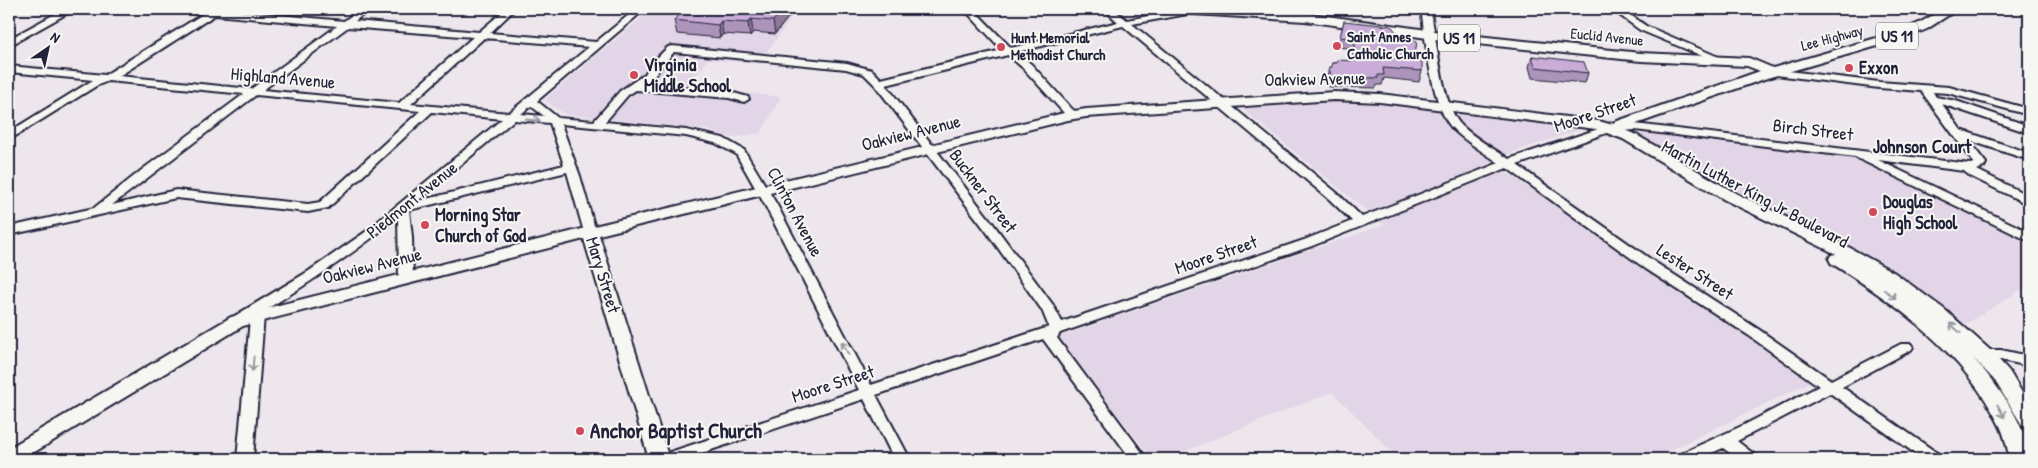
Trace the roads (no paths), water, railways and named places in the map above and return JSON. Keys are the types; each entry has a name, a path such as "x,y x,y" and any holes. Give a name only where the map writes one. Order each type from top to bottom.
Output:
{"main road":[{"name":"Euclid Avenue","path":"1178,9 1318,19 1430,34 1641,57 1741,62 1759,65 1772,72"},
{"name":"Lee Highway","path":"1772,72 1901,35 1923,26 1952,9"},
{"path":"1741,62 1838,52"},
{"path":"1723,61 1758,76"},
{"name":"Moore Street","path":"1608,129 1772,72"},
{"name":"Oakview Avenue","path":"236,320 929,149 1075,115 1334,96 1382,98 1587,122 1608,129"},
{"name":"Martin Luther King Jr Boulevard","path":"1608,129 1634,153 1722,204 1823,252 1875,283 1921,318 1961,354 1989,390 2013,434 2020,459"},
{"name":"Martin Luther King Jr Boulevard","path":"1608,129 1633,139 1731,196 1864,262 1905,289 1938,313 1983,355 2015,395 2029,420"},
{"name":"Mary Street","path":"590,232 659,459"},
{"name":"Piedmont Avenue","path":"9,458 236,320"}],"street":[{"path":"9,43 70,9"},
{"path":"175,9 215,10 598,45"},
{"path":"96,211 147,170 366,9"},
{"path":"401,107 511,9"},
{"name":"Piedmont Avenue","path":"236,320 340,258 403,208 641,9"},
{"path":"968,9 1056,96 1068,111 1075,115"},
{"path":"1108,9 1333,196 1359,222"},
{"name":"Lester Street","path":"1426,9 1435,64 1447,106 1453,122 1458,128 1651,266 1753,332 1934,459"},
{"path":"1616,9 1643,28 1723,61"},
{"path":"9,137 92,84 105,79 215,10"},
{"path":"879,84 1164,15 1201,10"},
{"name":"Buckner Street","path":"632,86 649,76 669,50 674,49 847,66 868,72 929,149 1048,308 1056,322 1050,338 1139,459"},
{"name":"Highland Avenue","path":"9,69 555,122"},
{"name":"Euclid Avenue","path":"1772,72 1830,80 1959,92 2029,112"},
{"path":"597,125 632,86 730,95 744,99"},
{"path":"1925,89 1980,163 1977,167 1969,169 1974,174 2029,201"},
{"path":"1932,99 1952,103 2029,130"},
{"name":"Mary Street","path":"531,101 552,117 555,122 571,167 590,232"},
{"path":"9,231 176,194 308,208 324,205 330,203 429,110"},
{"name":"Clinton Avenue","path":"555,122 686,133 719,140 740,152 762,190 902,459"},
{"name":"Birch Street","path":"1608,129 1635,128 1852,152 1971,168"},
{"name":"Moore Street","path":"667,459 1308,243 1507,164 1608,129"},
{"path":"1957,132 2029,157"},
{"path":"1852,152 2029,237"},
{"path":"406,278 406,237 403,208 571,167"},
{"path":"245,459 257,315"},
{"path":"1684,459 1831,387 1906,347"},
{"path":"1961,354 2001,355 2029,361"},
{"path":"1724,440 1749,459"}],"place":[{"name":"Saint Annes Catholic Church","path":"1337,46"},
{"name":"Hunt Memorial Methodist Church","path":"1001,47"},
{"name":"Exxon","path":"1849,68"},
{"name":"Virginia Middle School","path":"634,75"},
{"name":"Douglas High School","path":"1873,212"},
{"name":"Morning Star Church of God","path":"425,225"},
{"name":"Anchor Baptist Church","path":"580,431"}],"district":[{"name":"Johnson Court","path":"1922,146"}]}
